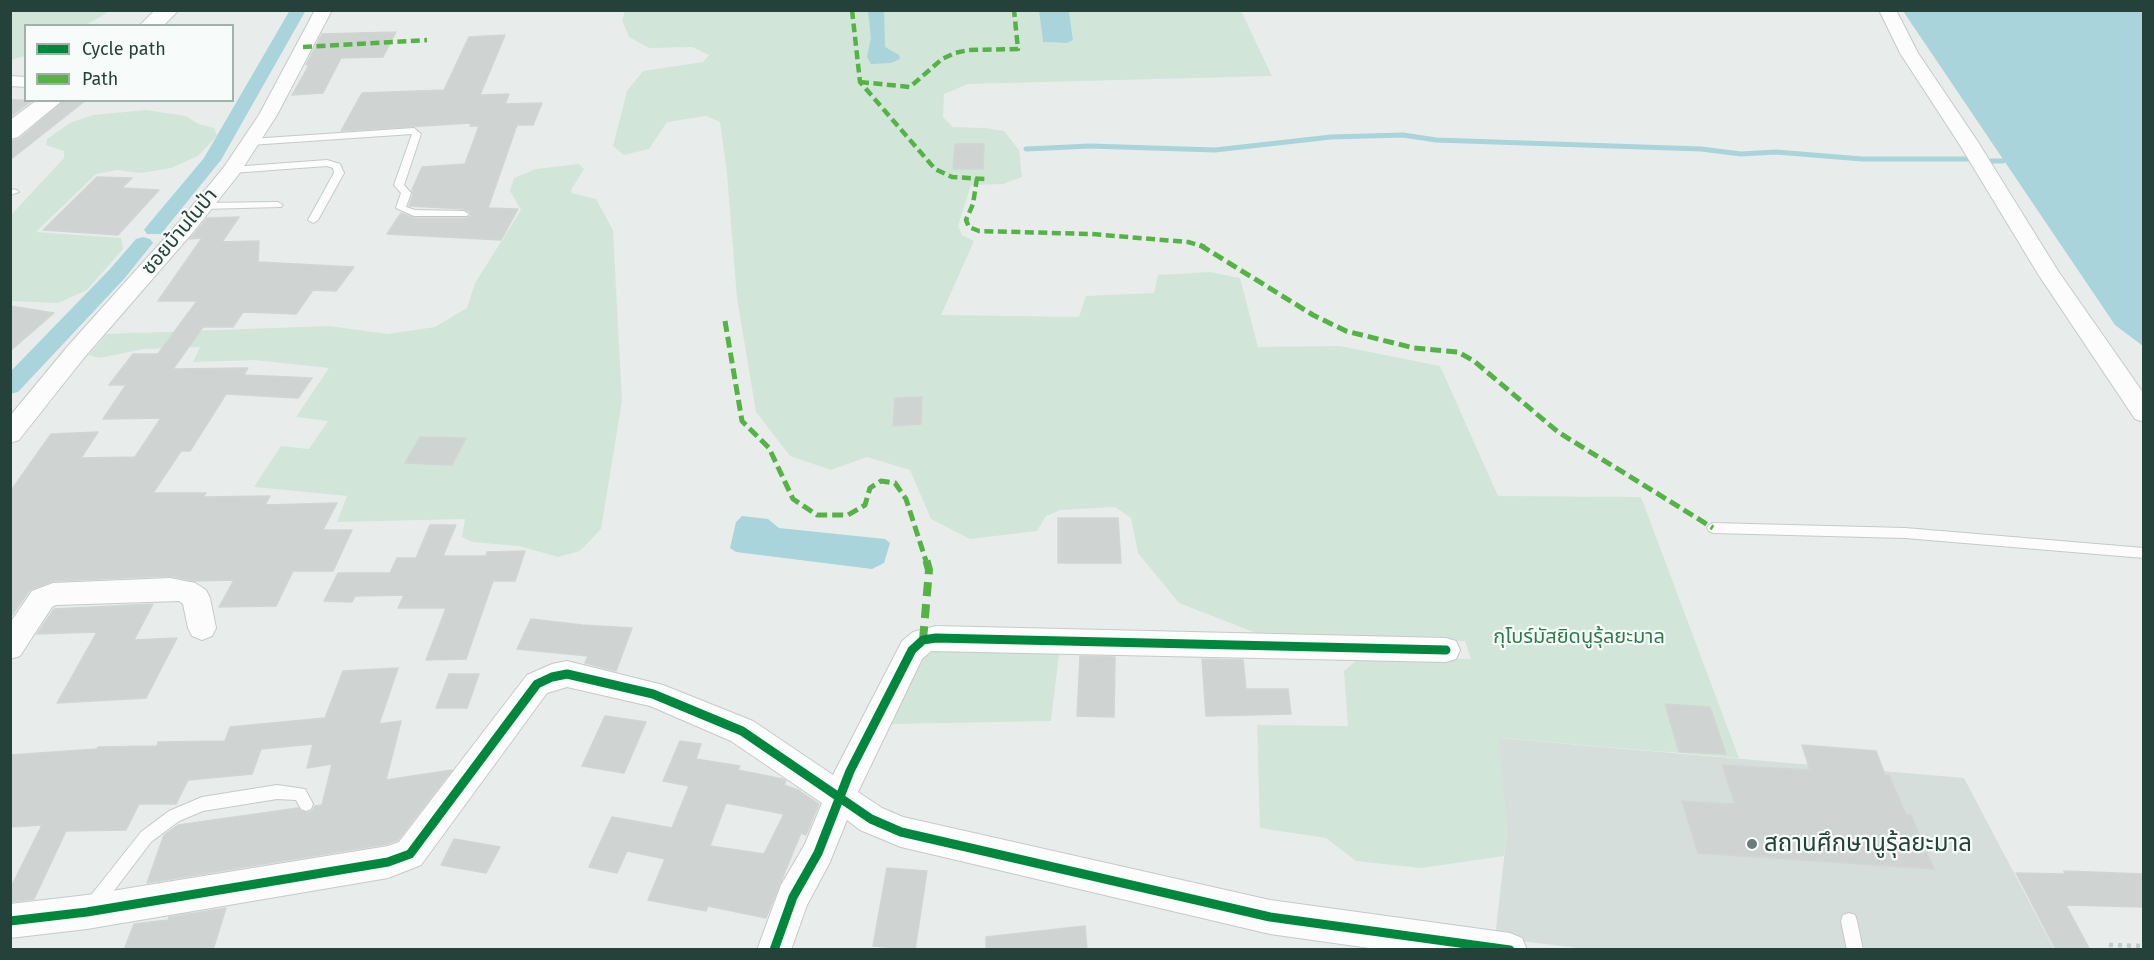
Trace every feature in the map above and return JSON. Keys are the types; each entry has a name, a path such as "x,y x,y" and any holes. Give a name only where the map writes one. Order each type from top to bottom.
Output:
{"street":[{"path":"152,24 169,10"},
{"name":"ซอยบ้านในป่า","path":"10,434 75,353 203,207 232,170 324,10"},
{"path":"1887,10 1909,53 1968,142 2049,274 2144,413"},
{"path":"10,132 48,102"},
{"path":"10,647 42,599 52,594 170,588 185,591 196,598 202,628"},
{"path":"774,950 793,897 818,853 850,771 912,650 923,640 936,638 1446,650"},
{"path":"10,921 87,912 388,862 410,854 537,684 552,677 567,674 653,694 742,731 871,819 901,832 1270,917 1444,946 1510,950"}],"lane":[{"path":"250,142 414,131 417,134 399,185 406,193 401,208 406,212 414,213 465,214"},
{"path":"232,170 327,163 337,166 339,173 313,220"},
{"path":"203,207 278,205"},
{"path":"1713,528 1905,533 2144,553"},
{"path":"87,912 146,837 174,816 202,804 277,792 300,794 306,804"},
{"path":"1849,921 1855,950"}],"path":[{"path":"2109,945 2144,946"}],"shaded area":[{"name":"สถานศึกษานูรุ้ลยะมาล","path":"1498,738 1964,778 2054,949 1595,950 1495,938 1507,832"}],"green space":[{"path":"11,10 110,10 88,24 24,24 24,56 11,60"},
{"name":"กุโบร์มัสยิดนูรุ้ลยะมาล","path":"625,11 1039,11 1043,42 1067,43 1073,39 1069,11 1241,11 1272,76 968,84 944,94 943,117 953,127 1004,131 1019,150 1022,177 1003,184 971,185 958,226 962,235 974,241 941,315 1079,317 1086,296 1154,293 1158,275 1210,272 1240,278 1258,347 1340,346 1440,366 1498,496 1641,497 1739,758 1499,738 1507,832 1504,856 1421,868 1356,861 1326,838 1260,828 1257,725 1348,726 1344,671 1358,659 1471,659 1465,641 1256,633 1179,603 1138,553 1131,518 1115,507 1061,510 1046,516 1037,531 970,539 931,519 910,470 867,457 831,470 790,456 756,412 737,298 727,174 720,122 706,116 667,122 649,149 624,155 613,146 627,91 643,71 703,62 709,55 692,47 649,48 629,37 622,20"},
{"path":"146,110 186,116 198,124 214,128 217,136 198,156 171,168 141,173 117,170 96,174 36,232 121,238 123,249 87,290 58,303 11,301 11,215 64,158 64,151 46,145 47,139 70,123 93,115"},
{"path":"579,164 584,169 571,190 572,193 596,199 613,230 622,401 601,529 580,551 558,557 519,546 472,542 462,537 465,519 337,522 347,496 254,487 281,446 309,449 328,421 296,417 329,368 254,360 193,362 200,347 144,349 99,358 89,355 107,334 329,326 388,334 435,327 467,308 475,283 521,210 510,191 514,178 536,169"},
{"path":"938,649 1059,654 1051,721 892,724 920,658"}],"water":[{"path":"868,11 884,11 885,47 899,55 900,59 891,63 871,64 867,57 871,38"},
{"path":"1039,11 1069,11 1073,40 1067,43 1043,42"},
{"path":"1903,11 2143,11 2143,346 2115,325"},
{"path":"742,516 768,519 779,528 885,539 890,543 884,563 872,569 736,552 730,548 736,522"}],"building":[{"path":"396,32 383,57 341,58 323,93 292,95 309,65 306,65 322,34"},
{"path":"505,35 480,95 509,94 505,104 542,103 533,125 517,125 488,208 518,209 501,240 387,234 401,213 414,218 467,218 471,216 470,212 464,209 409,206 412,190 422,167 465,164 479,126 470,126 471,123 341,131 362,93 444,90 469,37"},
{"path":"10,100 30,102 10,117"},
{"path":"63,102 83,102 10,160 10,141 19,139"},
{"path":"955,144 984,144 983,169 953,169"},
{"path":"97,177 132,178 122,188 159,190 118,235 43,230"},
{"path":"239,217 222,242 259,241 258,262 354,267 336,291 313,290 296,314 243,312 233,327 203,327 173,369 248,368 244,375 312,378 298,398 226,394 190,451 181,451 153,493 206,493 203,497 270,496 265,505 337,503 323,530 352,530 333,571 293,571 276,606 219,607 234,580 194,581 170,576 53,581 30,590 10,618 10,492 51,434 98,432 81,458 135,457 161,418 103,419 126,385 109,385 133,354 158,354 197,301 158,301 202,238 190,239 207,218"},
{"path":"10,306 54,313 10,351"},
{"path":"922,397 921,424 893,426 895,398"},
{"path":"420,437 466,438 452,465 405,463"},
{"path":"1058,518 1118,518 1121,563 1058,563"},
{"path":"430,525 456,525 443,556 486,556 487,552 525,551 515,581 493,581 466,659 426,660 446,608 398,608 404,595 355,596 352,602 324,601 338,573 390,573 397,558 416,558"},
{"path":"153,604 134,640 177,638 146,698 57,703 97,632 37,634 54,609"},
{"path":"531,619 632,628 616,671 585,663 588,656 517,649"},
{"path":"1080,656 1115,657 1114,717 1077,716"},
{"path":"1202,659 1243,660 1246,689 1288,689 1291,714 1206,716"},
{"path":"398,668 379,724 401,721 386,780 452,770 398,840 387,844 147,883 164,835 178,825 298,808 307,813 315,806 322,805 332,764 307,768 313,744 261,749 252,774 188,780 176,804 139,804 126,830 66,831 34,899 10,902 10,889 42,825 10,827 10,755 97,749 98,747 157,746 158,742 225,741 230,727 325,718 343,671"},
{"path":"449,674 479,674 467,708 436,708"},
{"path":"1665,704 1710,707 1726,754 1679,752"},
{"path":"605,716 646,722 624,773 582,766"},
{"path":"680,741 701,744 696,759 740,766 738,770 783,779 786,781 784,785 798,790 819,804 806,835 801,833 766,918 708,906 706,911 648,900 665,859 627,851 617,873 589,867 612,817 672,828 689,786 663,781","holes":["726,803 784,814 764,854 710,846"]},
{"path":"1802,745 1876,751 1885,775 1889,775 1906,815 1911,815 1934,869 1698,853 1682,801 1735,804 1722,765 1810,770"},
{"path":"454,839 500,847 486,873 441,865"},
{"path":"887,868 927,871 915,950 873,946"},
{"path":"2064,871 2144,874 2144,907 2066,905 2090,950 2056,950 2016,873 2065,874"},
{"path":"226,908 213,950 124,950 134,924 168,920 169,917"},
{"path":"1085,926 1087,950 986,950 986,937"}],"waterway":[{"path":"154,230 212,160 298,10"},
{"path":"1026,149 1090,146 1215,150 1331,137 1403,135 1436,140 1701,149 1741,154 1776,152 1862,159 1969,159"},
{"path":"1991,161 2003,161"},
{"path":"10,386 117,274 143,243"}],"marked path":[{"path":"852,10 860,82 935,169 952,177 985,179"},
{"path":"860,82 910,87 942,59 955,53 969,50 1018,49 1014,10"},
{"path":"303,47 427,40"},
{"path":"977,178 973,204 966,220 969,227 979,231 1091,234 1188,242 1205,247 1313,315 1346,331 1414,348 1458,352 1474,361 1558,432 1713,528"},
{"path":"725,321 742,421 769,448 793,499 817,515 848,515 865,505 870,488 881,481 895,483 906,499 929,570 923,640"}],"cycle path":[{"path":"774,950 793,897 818,853 850,771 912,650 923,640 936,638 1446,650"},
{"path":"10,921 87,912 388,862 410,854 537,684 552,677 567,674 653,694 742,731 871,819 901,832 1270,917 1510,950"}],"place":[{"name":"สถานศึกษานูรุ้ลยะมาล","path":"1752,844"}]}
